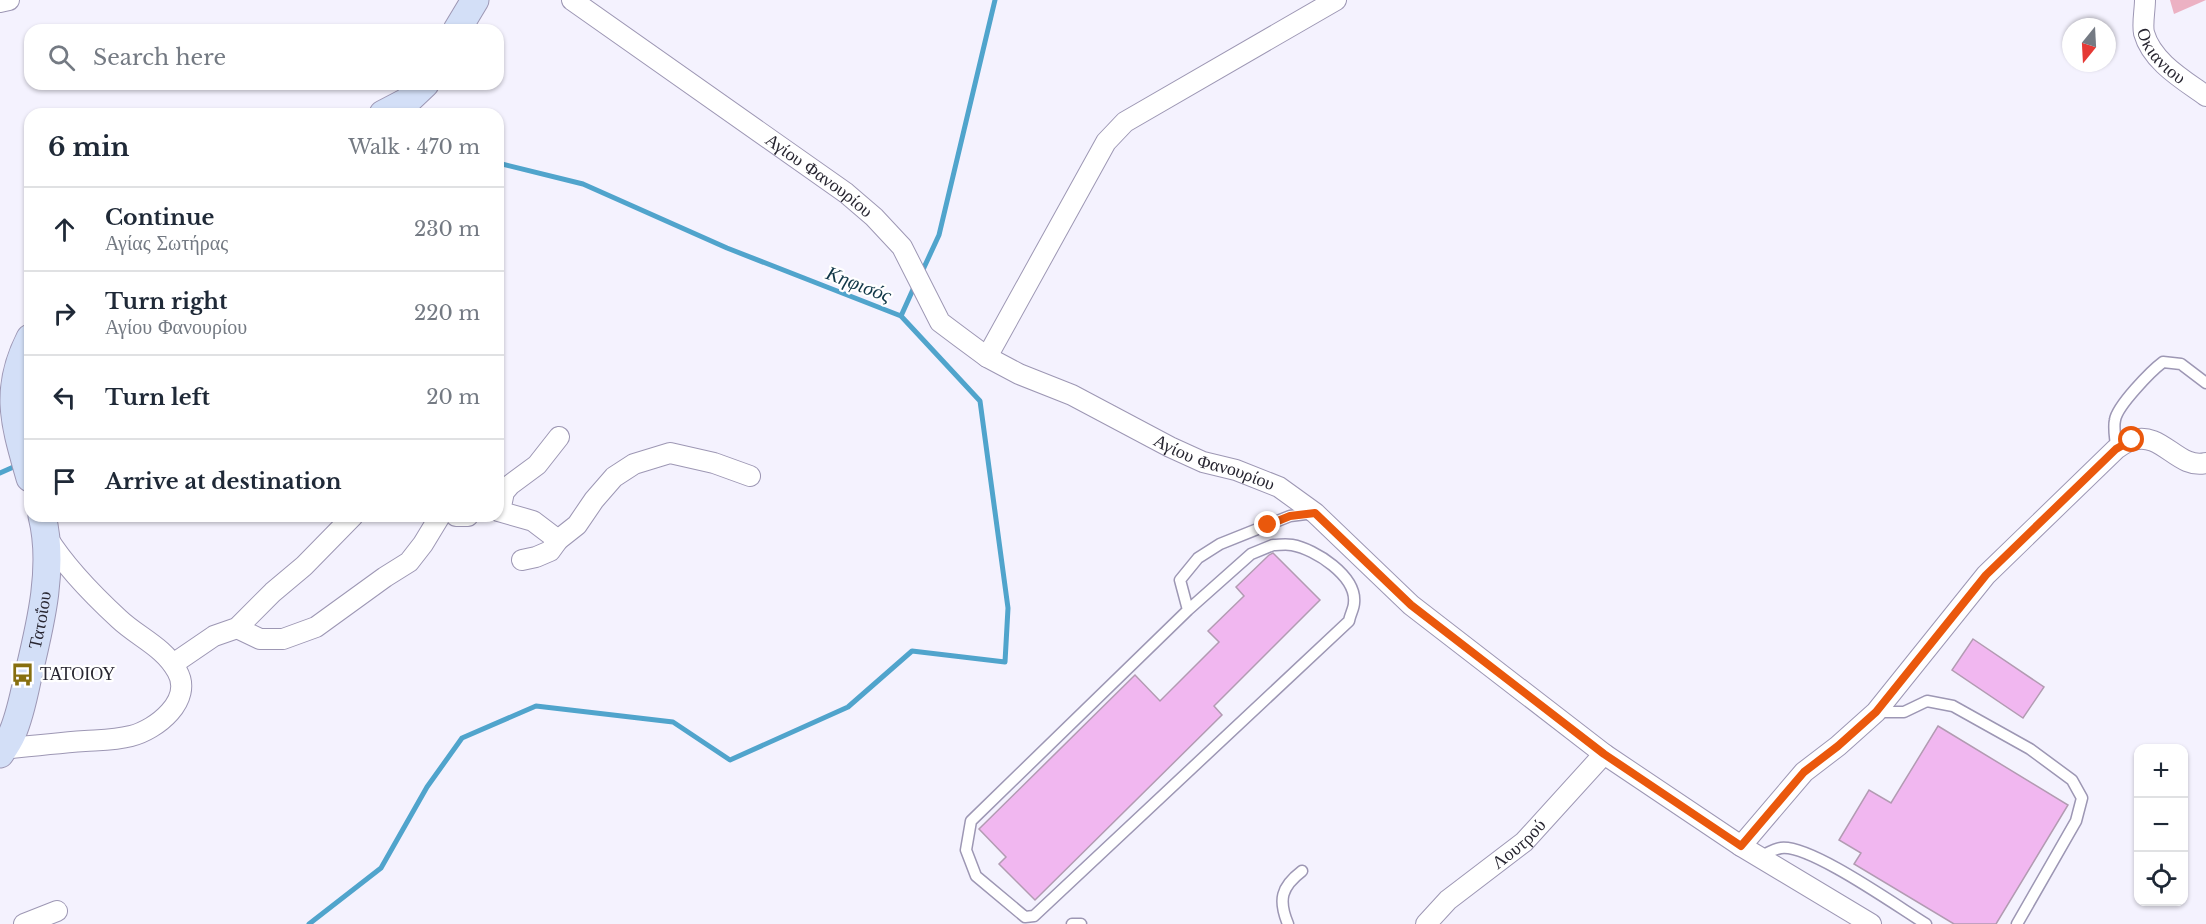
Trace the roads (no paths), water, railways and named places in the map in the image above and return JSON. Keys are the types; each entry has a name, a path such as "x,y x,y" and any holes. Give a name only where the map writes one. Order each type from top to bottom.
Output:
{"main road":[{"path":"461,24 475,0"},
{"path":"394,108 406,102 419,90"},
{"path":"24,352 16,371 13,402 17,434 24,458"},
{"name":"Τατοΐου","path":"2,752 15,725 36,642 45,582 44,526"}],"street":[{"path":"0,3 9,0"},
{"name":"Αγίου Φανουρίου","path":"572,0 846,192 874,216 902,247 940,322 987,357 1019,374 1072,395 1203,462 1236,470 1279,487 1315,513 1411,605 1604,754 1741,846 1871,924"},
{"path":"987,357 1106,142 1125,122 1336,0"},
{"name":"Οκιανιου","path":"2145,0 2144,33 2156,55 2175,74 2206,96"},
{"path":"504,492 537,465 559,437"},
{"path":"1741,846 1804,772 1876,712 1986,575 2116,449 2132,440 2147,439 2167,448 2190,464 2206,463"},
{"path":"522,560 550,551 558,540 577,525 614,477 634,464 670,453 714,463 750,476"},
{"path":"504,512 533,521 558,540"},
{"path":"173,663 214,636 237,628 273,592 304,566 346,522"},
{"path":"237,628 260,639 283,639 316,627 409,562 436,522"},
{"path":"2,752 131,736 152,728 167,716 178,698 181,684 179,673 173,663 146,637 121,621 59,556 44,526"},
{"name":"Λουτρού","path":"1426,924 1448,900 1524,842 1604,754"},
{"path":"24,924 57,911"}],"lane":[{"path":"2116,449 2114,419 2152,370 2163,362 2181,364 2206,384"},
{"path":"1188,610 1180,580 1198,558 1220,544 1290,516 1315,513"},
{"path":"1273,544 1292,545 1324,558 1341,572 1351,586 1355,602 1348,621 1034,916 1023,921 976,876 966,850 971,820 1188,610 1251,554 1273,544"},
{"path":"1876,712 1904,712 1928,701 1953,706 2030,749 2072,780 2082,798 2076,821 2017,924"},
{"path":"1759,857 1782,848 1805,852 1926,924"},
{"path":"1288,924 1281,908 1282,893 1294,877 1302,871"},
{"path":"1072,924 1081,924"}],"waterway":[{"name":"Κηφισός","path":"921,274 939,235 995,0"},
{"name":"Κηφισός","path":"504,164 583,184 727,248 901,316 915,285"},
{"path":"309,924 381,868 427,787 462,738 536,706 673,722 730,760 848,707 912,651 1005,662 1008,608 980,401 901,316"},
{"name":"Κηφισός","path":"0,473 18,465"}],"place":[{"name":"ΤΑΤΟΙΟΥ","path":"22,674"}]}
